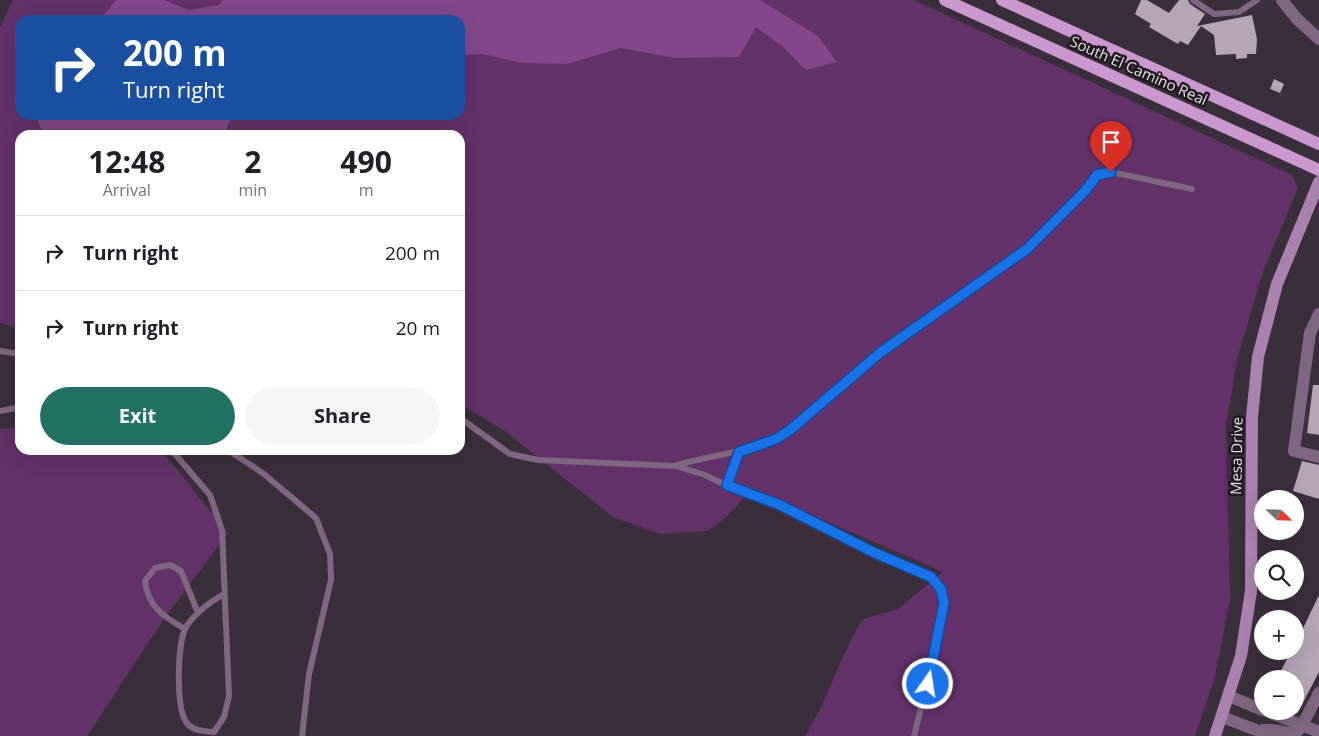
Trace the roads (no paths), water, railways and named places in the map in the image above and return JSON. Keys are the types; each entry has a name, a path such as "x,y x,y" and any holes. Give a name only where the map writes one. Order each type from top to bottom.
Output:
{"main road":[{"name":"South El Camino Real","path":"945,0 1319,170"},
{"name":"South El Camino Real","path":"1002,0 1319,144"},
{"name":"Mesa Drive","path":"1215,736 1241,656 1251,591 1252,417 1258,357 1277,284 1319,182"}],"street":[{"path":"1282,0 1297,19 1319,39"},
{"path":"1319,314 1310,333 1294,450 1319,457"},
{"path":"1229,696 1254,707"},
{"path":"1258,731 1273,729 1288,734 1296,733 1318,698"},
{"path":"1222,717 1272,736"},
{"path":"1289,720 1319,732"}],"lane":[{"path":"1193,0 1214,14 1239,12 1257,0"},
{"path":"676,466 714,455 739,452 776,439 790,430 881,352 1027,249 1085,191 1097,175 1111,172 1192,189"},
{"path":"0,351 15,353"},
{"path":"0,410 15,408"},
{"path":"465,422 510,454 538,460 676,466 705,475 780,505 875,553 931,577 941,589 944,603 939,636 914,736"},
{"path":"727,485 739,452"},
{"path":"176,455 210,495 222,530 229,696 224,717 214,732 198,733 186,722 180,698 178,667 185,629 204,606 224,594"},
{"path":"236,455 264,474 316,518 330,554 331,580 309,674 302,736"},
{"path":"185,629 161,615 147,596 145,581 155,568 170,565 182,570 198,613"}]}
